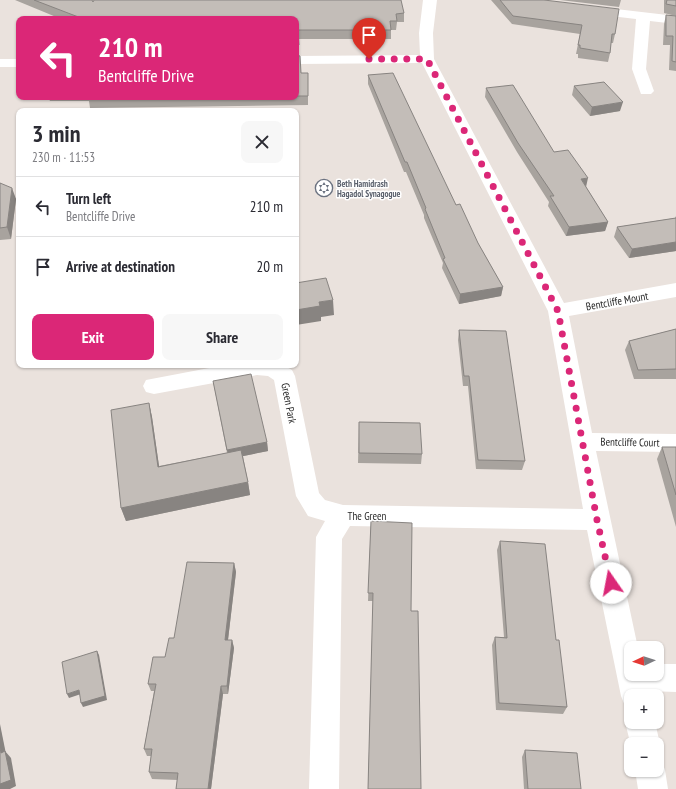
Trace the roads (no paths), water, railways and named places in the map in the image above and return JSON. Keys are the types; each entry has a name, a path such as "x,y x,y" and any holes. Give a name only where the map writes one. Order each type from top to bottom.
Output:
{"street":[{"path":"430,0 426,33 427,59 558,311 584,442 597,520 633,686 676,678"},
{"path":"576,8 676,20"},
{"path":"643,16 639,69 646,91"},
{"path":"299,60 427,59"},
{"path":"0,64 16,63"},
{"name":"Bentcliffe Mount","path":"558,311 676,290"},
{"name":"Green Park","path":"154,386 252,368"},
{"name":"Green Park","path":"266,368 274,369 284,376 308,496 318,509 343,515"},
{"name":"Bentcliffe Court","path":"584,442 676,442"},
{"name":"The Green","path":"324,789 329,537 343,515 597,520"},
{"path":"651,777 653,789"}],"place":[{"name":"Beth Hamidrash Hagadol Synagogue","path":"324,188"}]}
